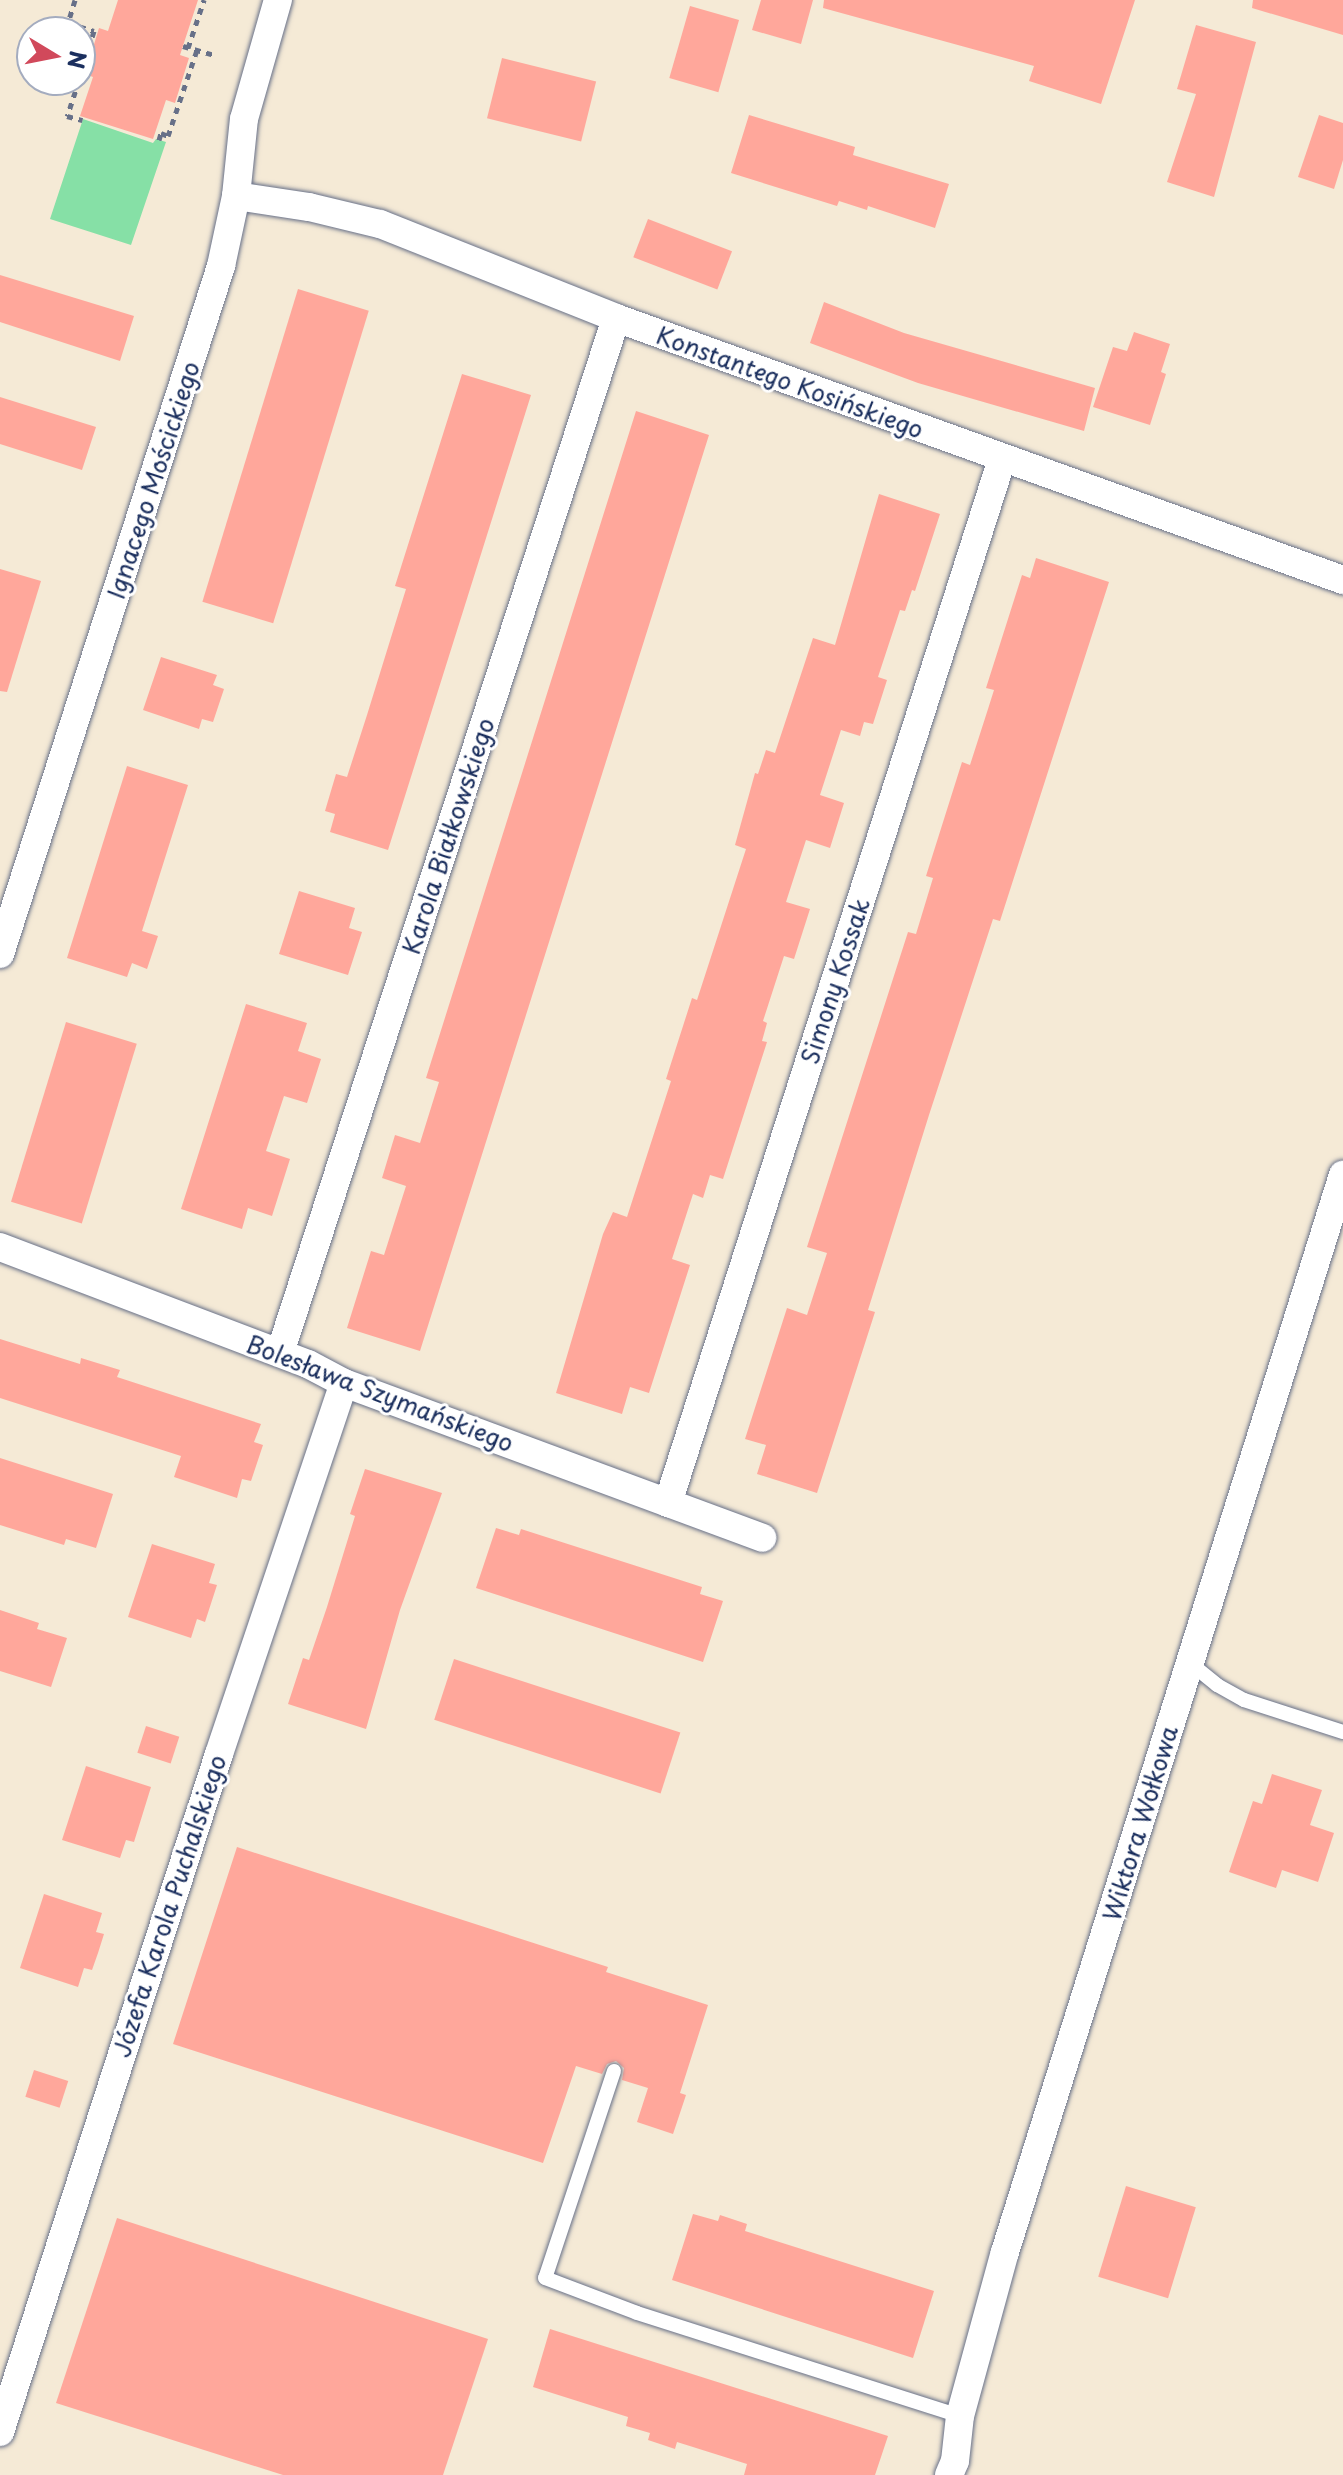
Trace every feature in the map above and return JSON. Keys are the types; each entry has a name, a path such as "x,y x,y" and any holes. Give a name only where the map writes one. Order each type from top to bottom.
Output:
{"street":[{"name":"Ignacego Mościckiego","path":"0,954 221,266 236,196 244,119 278,0"},
{"name":"Konstantego Kosińskiego","path":"236,196 309,207 380,224 616,318 1343,580"},
{"name":"Karola Białkowskiego","path":"280,1353 616,318"},
{"name":"Simony Kossak","path":"668,1503 1002,459"},
{"name":"Wiktora Wołkowa","path":"949,2475 955,2461 960,2416 1005,2252 1343,1175"},
{"name":"Bolesława Szymańskiego","path":"0,1247 280,1353 344,1383 762,1538"},
{"name":"Józefa Karola Puchalskiego","path":"0,2432 214,1768 344,1383"}],"lane":[{"path":"1190,1663 1217,1685 1244,1700 1343,1732"},
{"path":"614,2071 545,2278 637,2313 960,2416"}],"path":[{"path":"205,0 186,47 217,56"},
{"path":"159,140 161,133 168,136 197,50"},
{"path":"73,96 67,116 82,120"}],"green space":[{"path":"83,119 153,143 156,139 166,142 131,245 50,219"}],"building":[{"path":"118,0 198,0 180,55 189,58 175,103 166,100 153,139 80,116 87,96 96,96 96,38 99,28 108,31"},
{"path":"761,0 813,0 801,44 752,30"},
{"path":"824,0 1135,0 1101,104 1029,81 1034,66 823,8"},
{"path":"1253,0 1343,0 1343,35 1252,8"},
{"path":"690,6 739,20 718,92 669,78"},
{"path":"1196,25 1256,42 1214,197 1167,182 1196,94 1177,89"},
{"path":"502,58 596,81 581,142 487,118"},
{"path":"749,115 855,147 853,155 949,184 935,228 868,206 867,210 839,201 837,206 731,173"},
{"path":"1319,115 1343,123 1343,160 1334,189 1298,177"},
{"path":"648,219 732,251 717,290 633,257"},
{"path":"0,275 134,316 120,361 0,322"},
{"path":"298,289 369,311 273,623 202,602"},
{"path":"824,302 904,333 1095,388 1084,431 918,383 810,343"},
{"path":"1134,332 1170,344 1161,372 1166,374 1150,425 1093,407 1113,347 1127,351"},
{"path":"462,374 531,395 388,850 330,832 335,814 325,811 336,774 347,777 367,715 406,589 395,586"},
{"path":"0,397 96,427 82,470 0,444"},
{"path":"636,411 709,435 420,1351 347,1328 371,1251 384,1255 406,1186 382,1178 395,1135 420,1143 439,1082 426,1078"},
{"path":"879,494 940,514 915,591 912,590 905,611 900,610 878,677 887,680 873,724 864,722 860,736 841,730 820,795 844,803 830,848 806,840 786,902 810,909 794,959 784,956 763,1021 767,1023 762,1041 767,1042 723,1179 710,1175 703,1198 693,1194 672,1259 690,1265 649,1393 630,1387 622,1414 556,1393 603,1234 613,1212 627,1217 671,1081 666,1079 692,998 697,1000 746,849 735,845 755,773 758,774 766,750 775,753 813,638 835,645"},
{"path":"1036,558 1109,582 1000,921 993,919 929,1115 868,1310 875,1312 817,1493 757,1474 766,1445 745,1439 787,1308 807,1315 827,1253 807,1247 908,932 916,934 933,878 926,876 962,762 970,765 988,709 994,690 986,688 1022,575 1030,578"},
{"path":"0,569 41,581 7,692 0,691"},
{"path":"161,657 217,675 213,685 224,689 213,722 202,719 199,729 143,710"},
{"path":"127,766 188,785 142,931 158,936 147,969 132,963 127,977 67,958"},
{"path":"299,891 355,908 349,928 362,932 348,975 279,954"},
{"path":"246,1004 307,1023 298,1051 321,1059 307,1103 284,1096 266,1151 290,1159 272,1216 248,1208 242,1229 181,1209"},
{"path":"66,1022 137,1044 82,1223 11,1202"},
{"path":"0,1339 80,1364 81,1358 120,1370 117,1377 261,1424 254,1442 263,1445 251,1481 242,1479 237,1498 174,1477 181,1456 0,1398"},
{"path":"0,1458 113,1494 96,1548 66,1539 64,1545 0,1525"},
{"path":"365,1469 442,1493 400,1610 366,1729 288,1704 303,1658 309,1660 327,1607 355,1516 350,1514"},
{"path":"496,1528 519,1535 521,1529 702,1587 700,1594 723,1601 703,1662 476,1588"},
{"path":"152,1544 215,1564 209,1583 217,1585 205,1622 197,1619 191,1638 128,1617"},
{"path":"0,1610 39,1623 37,1629 67,1638 51,1687 0,1671"},
{"path":"454,1659 680,1733 661,1793 434,1720"},
{"path":"146,1726 179,1737 171,1763 137,1753"},
{"path":"86,1766 151,1787 134,1842 126,1840 120,1858 62,1840"},
{"path":"1272,1774 1322,1790 1310,1825 1334,1833 1318,1882 1282,1870 1276,1888 1229,1872 1253,1801 1262,1804"},
{"path":"237,1847 608,1967 606,1972 708,2005 680,2093 686,2095 673,2134 637,2122 648,2088 622,2080 624,2068 616,2061 607,2064 602,2074 576,2066 543,2163 173,2044"},
{"path":"44,1894 102,1913 96,1932 104,1934 98,1953 92,1970 84,1968 78,1987 20,1968"},
{"path":"34,2070 68,2081 60,2108 25,2097"},
{"path":"1126,2186 1196,2207 1168,2298 1098,2277"},
{"path":"693,2214 718,2221 720,2215 747,2224 745,2231 934,2291 913,2358 672,2280"},
{"path":"117,2218 488,2339 443,2475 283,2475 56,2403"},
{"path":"550,2329 888,2436 875,2475 744,2475 747,2464 677,2442 675,2449 648,2440 650,2433 626,2426 628,2417 533,2387"}]}
